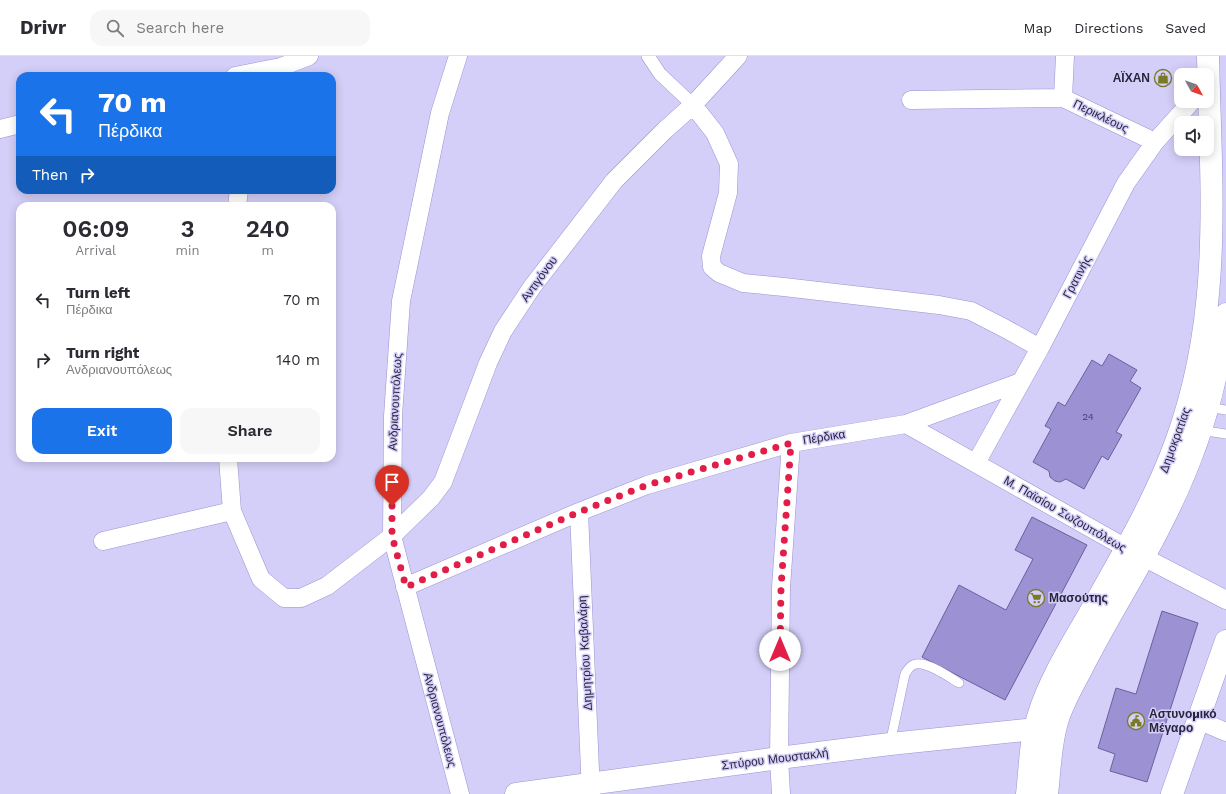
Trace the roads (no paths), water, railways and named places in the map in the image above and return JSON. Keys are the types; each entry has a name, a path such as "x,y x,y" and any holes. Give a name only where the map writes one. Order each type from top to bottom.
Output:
{"street":[{"path":"255,72 281,67 309,56"},
{"name":"Ανδριανουπόλεως","path":"458,56 440,113 401,301 393,416 392,536 460,794"},
{"path":"648,56 660,74 693,105 715,133 729,164 728,193 711,256 712,267 719,273 744,284 784,286 939,305 971,311 1006,328 1040,348"},
{"name":"Αντιγόνου","path":"228,462 232,511 262,579 284,598 301,598 327,586 392,536 431,498 443,482 488,363 503,332 532,287 614,181 665,130 693,105 738,56"},
{"name":"Περικλέους","path":"1065,56 1062,98 1155,142"},
{"name":"Δημοκρατίας","path":"1208,56 1208,68"},
{"path":"911,100 1062,98"},
{"name":"Γρατινής","path":"976,463 1040,348 1126,183 1155,142 1186,108"},
{"name":"Δημοκρατίας","path":"1204,406 1199,365 1205,326 1212,250 1209,108"},
{"path":"0,129 16,125"},
{"path":"1026,794 1035,729 1048,689 1072,644 1177,493 1194,451 1191,428 1204,406 1218,370 1226,314"},
{"name":"Πέρδικα","path":"406,587 579,512 647,485 791,443 906,424 1021,382"},
{"name":"Μ. Παϊσίου Σωζουπόλεως","path":"906,424 1135,553 1226,600"},
{"path":"781,794 779,758 781,588 791,443"},
{"path":"103,541 232,511"},
{"name":"Δημητρίου Καβαλάρη","path":"579,512 591,789"},
{"path":"1047,794 1057,722 1064,703 1090,652 1135,553"},
{"path":"1172,794 1226,641"},
{"path":"1198,720 1226,732"},
{"name":"Σπύρου Μουστακλή","path":"516,794 591,789 779,758 890,744 1035,729"}],"lane":[{"path":"1191,428 1226,434"},
{"path":"890,744 905,674 908,668 914,664 920,663 927,665 959,683"}],"place":[{"name":"ΑΪΧΑΝ","path":"1163,78"},
{"name":"Μασούτης","path":"1036,598"},
{"name":"Αστυνομικό Μέγαρο","path":"1136,721"}]}
